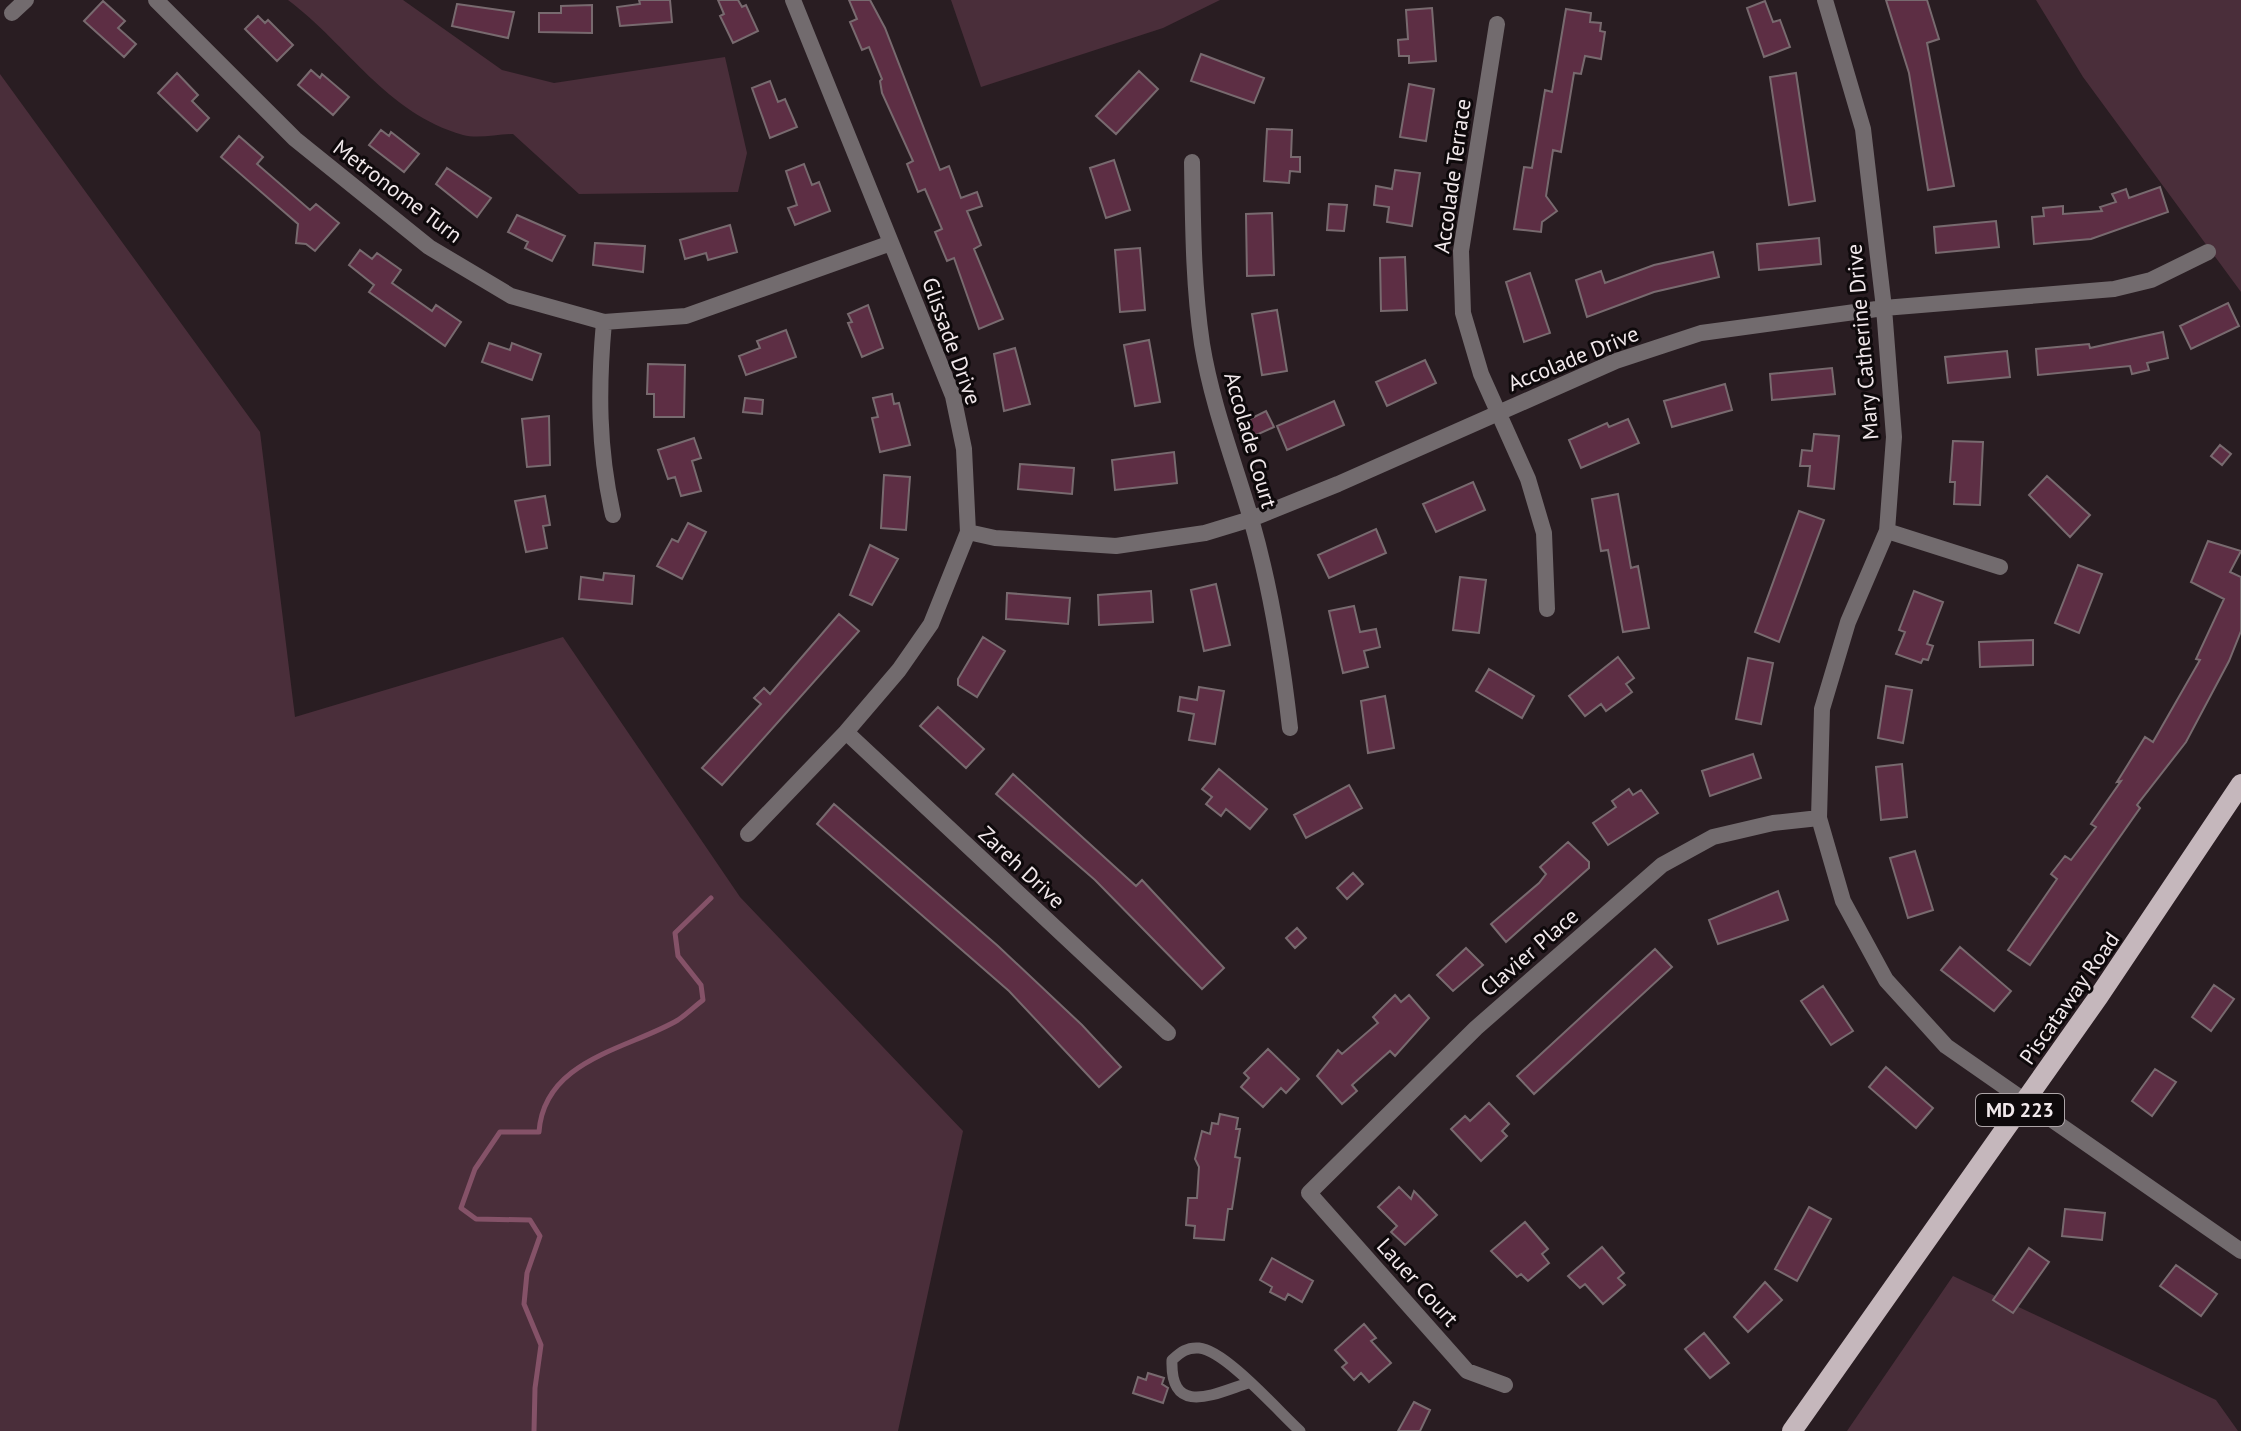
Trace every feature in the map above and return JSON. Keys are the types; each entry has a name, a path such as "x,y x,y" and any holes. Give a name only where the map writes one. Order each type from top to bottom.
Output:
{"main road":[{"name":"Piscataway Road","path":"1792,1431 2026,1101 2241,784"}],"street":[{"path":"12,13 26,0"},
{"name":"Metronome Turn","path":"156,0 295,139 429,247 511,296 604,322 686,316 891,243"},
{"name":"Glissade Drive","path":"748,834 846,732 899,670 931,624 968,532 964,449 953,396 793,0"},
{"name":"Mary Catherine Drive","path":"1825,0 1863,129 1884,308 1894,437 1887,531 1848,622 1822,709 1818,754 1819,818 1843,901 1886,980 1946,1046 2241,1251"},
{"name":"Accolade Terrace","path":"1497,24 1461,251 1463,313 1481,374 1528,479 1544,533 1547,609"},
{"name":"Accolade Court","path":"1192,162 1194,254 1202,343 1221,432 1251,519 1279,634 1290,728"},
{"name":"Accolade Drive","path":"968,532 995,538 1116,546 1205,533 1251,519 1616,361 1701,333 1884,308 2114,289 2151,280 2208,252"},
{"path":"604,322 598,391 602,467 613,515"},
{"path":"1887,531 2000,567"},
{"name":"Zareh Drive","path":"846,732 1168,1033"},
{"name":"Clavier Place","path":"1309,1193 1476,1028 1662,865 1713,837 1773,823 1819,818"},
{"name":"Lauer Court","path":"1309,1193 1467,1371 1505,1385"}],"lane":[{"path":"1248,1383 1196,1399 1179,1392 1171,1379 1172,1360 1184,1349 1201,1347 1222,1358 1300,1431"}],"shaded area":[{"path":"288,0 403,0 502,70 554,83 725,57 747,153 738,192 579,194 513,134 463,135 436,125 412,111 369,76"},
{"path":"951,0 1220,0 1163,28 981,87"},
{"path":"2036,0 2241,0 2241,292 2083,77"},
{"path":"0,74 260,432 295,717 563,637 740,897 963,1131 898,1431 0,1431"},
{"path":"1953,1276 2216,1400 2238,1431 1847,1431"}],"building":[{"path":"639,0 670,0 672,22 620,26 617,7 640,4"},
{"path":"718,0 738,0 742,7 746,5 758,31 733,43 720,16 724,14"},
{"path":"849,0 870,0 885,28 940,170 949,166 961,198 977,192 982,206 967,211 981,245 974,249 1003,319 979,329 954,258 947,261 935,232 942,229 925,189 918,192 907,164 913,161 882,93 882,79 869,47 862,50 850,22 857,19"},
{"path":"1886,0 1927,0 1939,39 1927,43 1954,186 1928,190 1909,73"},
{"path":"103,1 125,21 118,28 136,44 124,57 84,21"},
{"path":"1765,1 1773,22 1780,20 1790,47 1764,57 1747,8"},
{"path":"457,4 514,12 508,38 452,26"},
{"path":"592,5 592,33 539,32 539,13 561,13 561,6"},
{"path":"1432,8 1436,61 1409,63 1409,56 1399,56 1398,40 1408,39 1406,10"},
{"path":"1566,9 1591,13 1590,22 1601,23 1600,31 1605,32 1601,59 1585,56 1581,74 1574,73 1561,152 1553,150 1546,196 1557,211 1542,222 1541,232 1514,229 1524,167 1532,168 1545,90 1552,92"},
{"path":"258,16 265,23 268,20 293,45 277,61 245,29"},
{"path":"1201,54 1264,78 1254,103 1191,81"},
{"path":"311,70 320,78 322,74 349,97 333,115 298,85"},
{"path":"1139,71 1158,89 1116,134 1096,116"},
{"path":"177,73 198,95 192,101 209,118 197,131 158,93"},
{"path":"1796,73 1815,201 1789,205 1770,77"},
{"path":"770,81 778,102 785,99 797,127 770,138 752,88"},
{"path":"1409,84 1434,89 1426,141 1400,137"},
{"path":"1267,129 1292,130 1291,157 1300,157 1300,172 1290,171 1289,183 1264,181"},
{"path":"381,130 389,136 391,132 419,154 404,172 369,145"},
{"path":"239,136 263,157 257,164 310,210 316,204 339,223 315,251 306,244 296,243 298,224 221,157"},
{"path":"1114,160 1130,210 1106,218 1090,168"},
{"path":"804,164 812,185 819,182 830,211 795,225 788,208 797,205 786,171"},
{"path":"447,168 491,198 477,217 436,184"},
{"path":"1395,170 1420,173 1412,226 1387,222 1389,207 1374,205 1376,186 1392,189"},
{"path":"2160,187 2168,212 2091,239 2034,244 2032,217 2044,216 2043,208 2063,206 2063,214 2102,211 2100,207 2116,202 2112,194 2126,189 2129,198"},
{"path":"1329,204 1347,205 1344,231 1327,230"},
{"path":"1272,213 1274,275 1247,276 1246,214"},
{"path":"517,215 565,236 552,261 525,248 528,242 508,232"},
{"path":"1996,221 1999,247 1936,253 1934,227"},
{"path":"730,225 737,252 708,260 706,253 685,259 680,240"},
{"path":"1819,238 1821,264 1759,270 1757,244"},
{"path":"595,243 645,246 643,272 593,265"},
{"path":"1140,248 1145,310 1120,312 1115,250"},
{"path":"360,250 372,259 377,253 401,270 392,283 432,311 436,305 461,322 445,346 369,292 374,285 349,265"},
{"path":"1713,252 1719,277 1654,292 1587,317 1576,280 1601,271 1605,283 1654,265"},
{"path":"1405,257 1407,310 1381,311 1380,258"},
{"path":"1530,273 1550,333 1524,342 1506,282"},
{"path":"2228,303 2239,326 2191,349 2180,326"},
{"path":"868,305 883,348 862,357 848,323 852,322 848,314"},
{"path":"1277,310 1287,371 1262,375 1252,314"},
{"path":"786,330 796,357 746,375 739,356 760,348 757,341"},
{"path":"2163,332 2168,358 2147,363 2149,370 2132,374 2130,366 2038,375 2036,349 2089,344 2090,348"},
{"path":"1149,340 1160,402 1135,406 1124,345"},
{"path":"489,343 510,350 512,343 541,354 532,380 482,362"},
{"path":"1015,348 1030,404 1004,411 994,354"},
{"path":"2007,351 2010,377 1948,383 1945,357"},
{"path":"1425,360 1436,383 1387,406 1376,382"},
{"path":"648,364 685,365 684,417 654,417 654,394 647,394"},
{"path":"1832,368 1835,394 1772,400 1770,374"},
{"path":"1725,384 1732,410 1672,427 1664,401"},
{"path":"892,394 894,404 899,403 910,445 880,452 872,418 878,417 873,398"},
{"path":"745,398 763,400 762,414 743,412"},
{"path":"1334,401 1344,425 1287,450 1277,426"},
{"path":"1266,411 1274,427 1254,436 1246,421"},
{"path":"549,416 550,465 527,467 522,419"},
{"path":"1628,419 1639,443 1581,468 1569,440 1607,423 1609,427"},
{"path":"1814,434 1839,436 1834,489 1808,486 1810,466 1800,466 1802,450 1812,451"},
{"path":"694,438 701,458 692,461 701,491 681,496 675,477 668,479 658,450"},
{"path":"1953,441 1983,442 1980,505 1954,504 1955,482 1950,482"},
{"path":"2220,445 2231,454 2222,465 2211,456"},
{"path":"1174,452 1177,483 1115,490 1112,460"},
{"path":"1020,464 1074,468 1072,494 1018,489"},
{"path":"884,475 910,477 906,530 881,528"},
{"path":"2047,476 2090,515 2070,537 2029,495"},
{"path":"1473,482 1485,510 1436,532 1423,504"},
{"path":"1618,494 1631,568 1638,566 1649,628 1623,632 1608,550 1601,551 1592,499"},
{"path":"545,496 550,525 543,526 547,548 526,552 515,501"},
{"path":"1799,511 1824,520 1779,642 1755,632"},
{"path":"688,523 706,532 682,579 657,566 672,539 678,542"},
{"path":"1376,529 1386,553 1329,578 1318,555"},
{"path":"2208,541 2241,551 2230,572 2241,577 2241,631 2229,661 2186,742 2137,805 2140,808 2030,965 2008,950 2057,879 2051,874 2065,856 2071,860 2096,827 2091,824 2121,781 2117,782 2145,737 2153,742 2200,660 2196,659 2224,599 2191,582"},
{"path":"870,545 898,559 872,605 850,595"},
{"path":"2078,565 2102,574 2079,633 2055,623"},
{"path":"604,573 634,576 632,604 579,599 581,577 603,580"},
{"path":"1460,577 1486,580 1479,633 1453,630"},
{"path":"1216,584 1230,645 1204,651 1191,590"},
{"path":"1151,591 1153,622 1099,625 1098,595"},
{"path":"1914,591 1943,602 1927,644 1933,646 1928,660 1923,659 1921,663 1896,654 1905,632 1899,630"},
{"path":"1007,593 1070,598 1068,624 1006,619"},
{"path":"1354,606 1360,632 1376,629 1380,647 1364,651 1368,667 1343,673 1329,611"},
{"path":"839,614 859,631 722,785 702,768 761,704 754,698 764,688 770,694"},
{"path":"983,637 1005,651 977,697 958,685 958,679"},
{"path":"2033,640 2033,665 1980,667 1979,642"},
{"path":"1618,657 1634,678 1626,684 1632,692 1606,711 1601,704 1585,716 1569,696"},
{"path":"1748,658 1773,663 1761,724 1736,719"},
{"path":"1489,669 1534,696 1522,718 1476,691"},
{"path":"1886,686 1912,690 1903,743 1878,738"},
{"path":"1199,687 1224,691 1215,744 1189,740 1194,714 1178,711 1180,697 1197,700"},
{"path":"1385,696 1394,748 1368,753 1361,701"},
{"path":"938,707 984,749 966,768 920,726"},
{"path":"1753,754 1761,778 1710,796 1702,771"},
{"path":"1902,764 1907,817 1881,820 1876,767"},
{"path":"1219,769 1267,809 1250,829 1226,809 1221,816 1206,804 1212,797 1202,789"},
{"path":"1013,774 1136,886 1142,880 1224,968 1202,989 1095,880 996,794"},
{"path":"1349,785 1362,808 1306,838 1294,815"},
{"path":"1629,789 1633,795 1641,790 1658,813 1608,845 1593,823 1616,807 1612,801"},
{"path":"834,804 998,946 1082,1025 1121,1067 1099,1087 1009,991 817,824"},
{"path":"1568,842 1589,862 1589,868 1506,942 1491,924 1539,883 1546,874 1540,867"},
{"path":"1915,851 1933,910 1908,918 1890,858"},
{"path":"1353,873 1363,884 1347,899 1337,888"},
{"path":"1778,891 1788,920 1718,944 1709,920"},
{"path":"1297,928 1306,938 1295,948 1286,938"},
{"path":"1960,947 2011,991 1994,1011 1941,970"},
{"path":"1466,948 1483,965 1453,991 1437,975"},
{"path":"1655,949 1672,967 1534,1094 1517,1076"},
{"path":"2214,985 2234,999 2211,1031 2192,1017"},
{"path":"1823,986 1853,1031 1831,1045 1801,1001"},
{"path":"1395,995 1401,1002 1409,995 1429,1018 1395,1056 1390,1051 1352,1085 1357,1091 1342,1104 1317,1076 1338,1050 1342,1054 1378,1023 1373,1017"},
{"path":"1268,1049 1299,1079 1286,1093 1281,1088 1263,1107 1241,1087 1249,1078 1244,1073"},
{"path":"1886,1067 1933,1108 1916,1128 1869,1087"},
{"path":"2155,1069 2176,1082 2152,1116 2132,1101"},
{"path":"1489,1103 1509,1124 1502,1131 1507,1136 1481,1161 1451,1129 1465,1116 1470,1121"},
{"path":"1220,1114 1238,1118 1236,1129 1240,1129 1235,1157 1240,1158 1232,1209 1228,1209 1224,1240 1194,1238 1195,1226 1186,1225 1188,1198 1197,1198 1199,1167 1195,1159 1202,1131 1210,1134 1212,1123 1218,1124"},
{"path":"1399,1187 1411,1199 1414,1191 1437,1215 1405,1245 1391,1232 1397,1226 1378,1207"},
{"path":"1809,1207 1831,1219 1797,1281 1775,1269"},
{"path":"2065,1209 2105,1213 2102,1240 2062,1236"},
{"path":"1525,1222 1548,1249 1542,1254 1549,1263 1528,1281 1521,1274 1517,1277 1491,1251"},
{"path":"1602,1247 1624,1273 1618,1278 1625,1285 1603,1304 1585,1284 1580,1288 1568,1276"},
{"path":"2029,1248 2049,1262 2013,1313 1993,1300"},
{"path":"1272,1258 1313,1281 1302,1302 1288,1294 1285,1300 1270,1292 1272,1287 1260,1280"},
{"path":"2176,1265 2217,1294 2201,1316 2160,1286"},
{"path":"1765,1282 1782,1300 1748,1332 1734,1317"},
{"path":"1364,1324 1376,1338 1371,1341 1391,1363 1369,1382 1361,1373 1354,1380 1342,1367 1347,1363 1335,1350"},
{"path":"1704,1333 1729,1363 1710,1378 1685,1349"},
{"path":"1148,1373 1164,1378 1162,1384 1168,1388 1163,1403 1133,1393 1138,1377 1146,1380"},
{"path":"1414,1402 1430,1410 1420,1431 1398,1431"}],"waterway":[{"path":"534,1431 535,1388 541,1345 524,1304 527,1273 540,1236 530,1220 476,1219 461,1208 475,1169 500,1132 539,1132 544,1107 556,1088 572,1072 678,1020 703,1000 701,985 678,956 675,933 711,898"}]}
